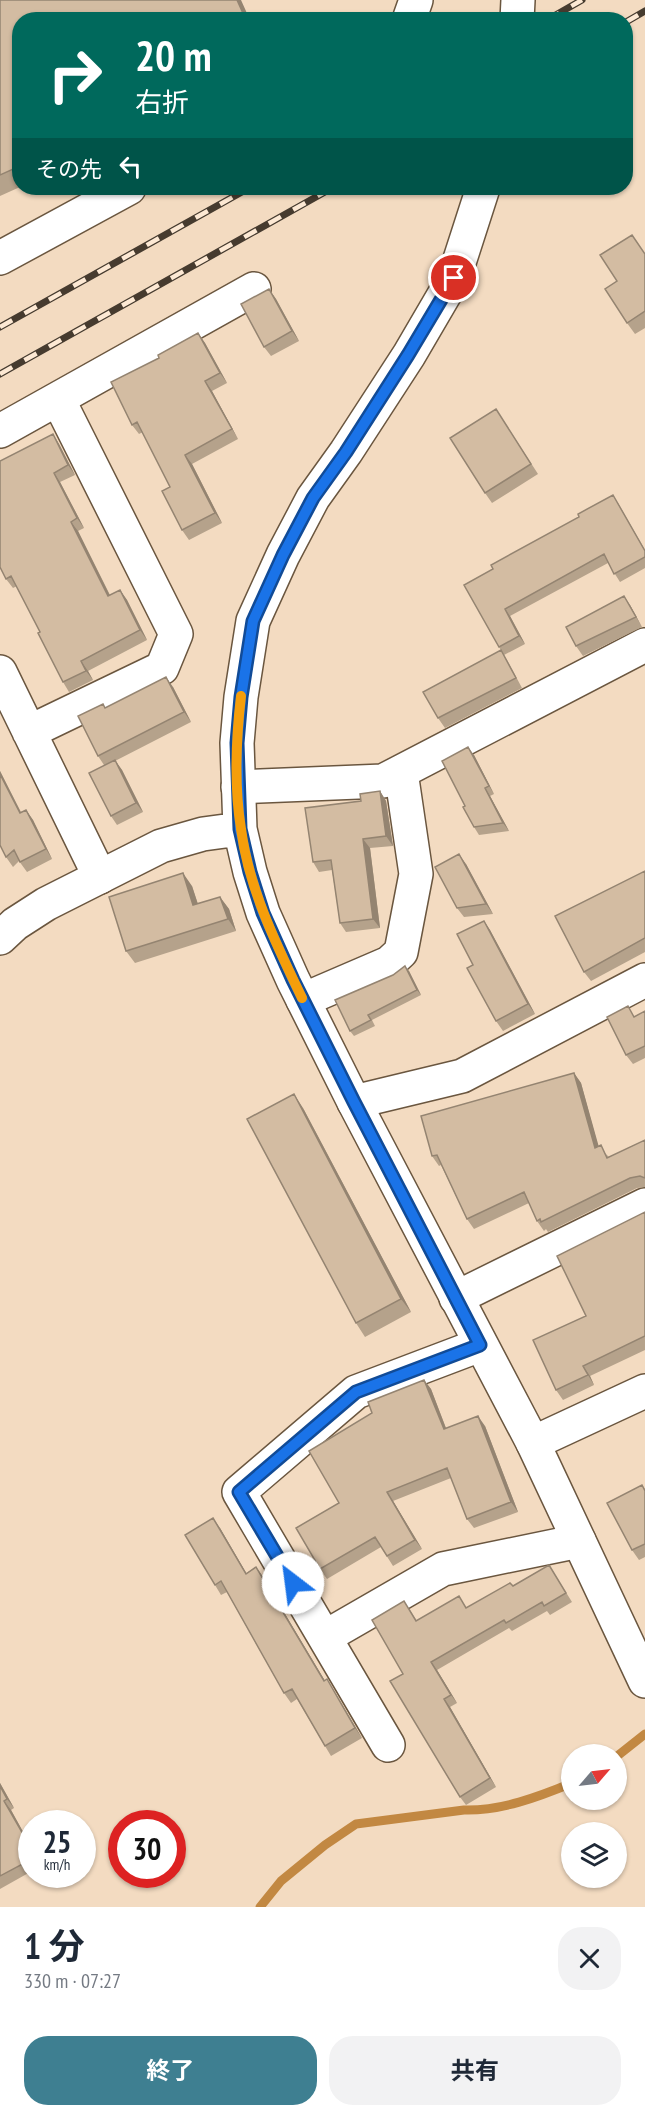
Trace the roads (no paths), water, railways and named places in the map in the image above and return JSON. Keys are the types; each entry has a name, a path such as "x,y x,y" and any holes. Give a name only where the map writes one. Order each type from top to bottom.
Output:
{"street":[{"path":"0,258 116,195"},
{"path":"481,195 454,278 402,365 346,452 313,498 283,555 253,621 241,697 237,743 240,829 263,913 303,1000 480,1345 533,1443 645,1681"},
{"path":"0,431 254,289"},
{"path":"29,732 162,668 176,634 57,399"},
{"path":"238,787 383,781 645,645"},
{"path":"0,672 100,877"},
{"path":"303,1000 389,963 401,952 416,874 401,772"},
{"path":"0,938 15,924 46,904 161,846 203,834 240,829"},
{"path":"354,1102 462,1076 645,980"},
{"path":"456,1298 645,1205"},
{"path":"388,1745 239,1492 356,1392 480,1345"},
{"path":"533,1443 645,1390"},
{"path":"325,1637 443,1569 579,1541"}],"waterway":[{"path":"627,1748 645,1734"},
{"path":"260,1907 281,1881 325,1845 356,1824 505,1806 561,1787"}],"railway":[{"path":"561,12 582,0"},
{"path":"633,18 645,11"},
{"path":"0,327 236,195"},
{"path":"0,374 320,195"}]}
